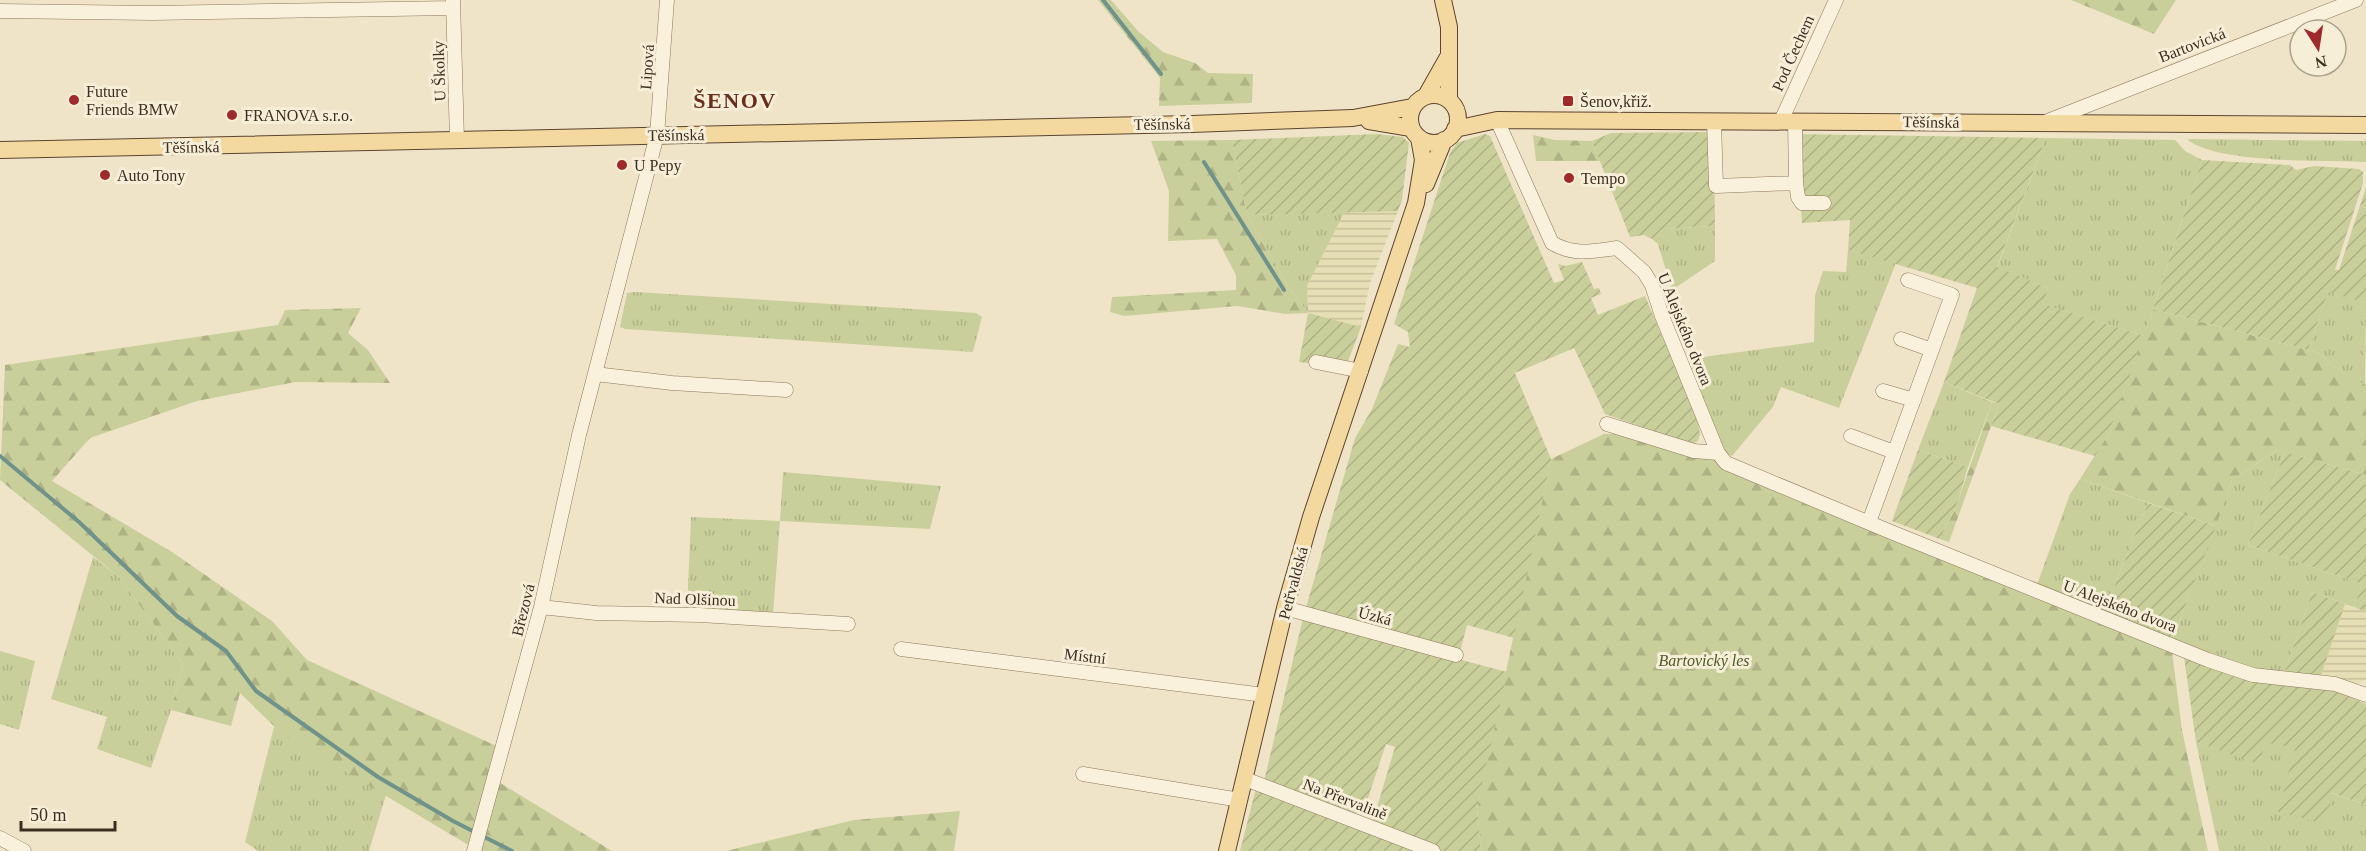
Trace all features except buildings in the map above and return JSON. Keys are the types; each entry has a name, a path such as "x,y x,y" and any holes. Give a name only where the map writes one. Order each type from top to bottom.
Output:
{"main road":[{"path":"1444,0 1449,22 1453,105 1450,135 1431,142 1415,133 1410,117 1412,107 1426,96 1449,55"},
{"path":"1426,96 1438,95 1453,105"},
{"name":"Těšínská","path":"1453,105 1497,120"},
{"name":"Těšínská","path":"0,150 1353,118 1412,107"},
{"name":"Těšínská","path":"1353,118 1415,133"},
{"name":"Těšínská","path":"1450,135 1497,120 2366,125"},
{"name":"Petřvaldská","path":"1415,133 1423,160 1416,203"},
{"name":"Petřvaldská","path":"1227,851 1285,608 1340,425 1361,371 1416,203 1450,135"}],"street":[{"name":"Lipová","path":"657,135 667,0"},
{"name":"Pod Čechem","path":"1788,121 1836,0"},
{"name":"Bartovická","path":"2041,124 2356,0"},
{"path":"0,11 268,5 453,4"},
{"name":"U Školky","path":"453,4 457,140"},
{"name":"U Alejského dvora","path":"1497,120 1552,243 1564,250 1586,253 1617,248 1644,272 1652,285 1662,316 1718,453 1726,462 1743,471 2208,660 2253,675 2335,684 2366,695"},
{"path":"1714,121 1716,186 1796,183"},
{"path":"1788,121 1798,197 1802,203 1824,202"},
{"name":"Březová","path":"475,846 541,606 579,435 657,135"},
{"path":"1869,522 1952,295 1908,280"},
{"path":"1901,339 1932,350"},
{"path":"1316,362 1361,371"},
{"path":"595,374 672,384 786,390"},
{"path":"1883,391 1914,400"},
{"name":"U Alejského dvora","path":"1607,424 1694,451 1718,453"},
{"path":"1851,436 1894,452"},
{"name":"Nad Olšinou","path":"541,606 596,613 700,615 848,624"},
{"name":"Úzká","path":"1285,608 1456,655"},
{"name":"Místní","path":"901,649 1264,695"},
{"path":"1083,774 1240,800"},
{"name":"Na Přervalině","path":"1245,779 1433,851"},
{"path":"0,838 24,851"}],"shaded area":[{"path":"1345,211 1398,211 1370,283 1361,327 1308,313 1307,286"},
{"path":"2345,604 2366,612 2366,680 2353,686 2321,676"}],"green space":[{"path":"1098,0 1111,0 1138,31 1163,52 1195,63 1208,73 1253,74 1252,103 1159,106 1160,78"},
{"path":"2071,0 2176,0 2154,34"},
{"path":"1714,132 1715,226 1664,229 1652,239 1644,235 1630,237 1592,141 1611,133"},
{"path":"1376,134 1403,137 1409,143 1402,200 1398,211 1247,215 1232,140"},
{"path":"1485,134 1490,136 1554,283 1564,280 1558,264 1565,266 1582,262 1594,289 1599,288 1601,294 1591,298 1598,315 1645,296 1697,418 1700,434 1698,441 1692,444 1605,414 1574,348 1515,373 1551,459 1514,638 1467,625 1460,652 1305,611 1355,438 1372,409 1398,344 1410,347 1408,332 1394,324 1450,153 1457,143"},
{"path":"1795,134 2046,138 1997,267 2048,288 2043,304 2144,336 2109,433 2095,456 1991,426 1999,404 1944,382 1977,288 1848,250 1850,220 1802,223"},
{"path":"1533,135 1555,140 1592,141 1600,161 1536,161"},
{"path":"2046,138 2175,140 2185,151 2202,160 2144,336 2042,304 2048,288 1997,268"},
{"path":"2187,139 2366,141 2366,162 2245,157 2201,147"},
{"path":"1232,140 1247,215 1288,286 1308,313 1285,314 1237,306 1124,316 1110,312 1112,297 1236,290 1236,275 1217,239 1168,241 1169,191 1151,141"},
{"path":"2202,160 2290,165 2296,170 2314,166 2359,169 2363,172 2363,183 2335,270 2339,270 2366,187 2366,303 2328,292 2308,350 2153,309"},
{"path":"1345,211 1307,286 1308,313 1288,286 1247,215"},
{"path":"1715,226 1715,261 1675,288 1671,287 1658,244 1652,239 1664,229"},
{"path":"1848,250 1896,263 1839,408 1781,387 1773,407 1732,456 1723,451 1689,359 1814,342 1815,295 1823,271 1846,272"},
{"path":"2328,291 2366,303 2365,385 2335,368 2319,353 2308,350"},
{"path":"627,293 976,313 982,317 973,352 625,329 620,327"},
{"path":"361,308 348,333 368,350 390,383 295,382 197,401 90,438 52,481 172,552 272,621 307,660 501,748 470,846 282,734 240,693 231,726 171,710 183,664 119,577 0,480 5,365 278,325 285,310"},
{"path":"2153,309 2319,353 2335,368 2366,385 2366,475 2277,450 2232,480 2216,526 2080,479 2109,433"},
{"path":"1308,313 1361,327 1344,372 1325,365 1299,362"},
{"path":"1944,382 1992,402 1968,467 1918,450"},
{"path":"1992,402 1999,404 1949,542 1940,539 1958,501"},
{"name":"Bartovický les","path":"1604,434 1628,434 1718,453 2171,643 2182,730 2208,851 1481,851 1477,808 1551,459"},
{"path":"1918,450 1968,467 1958,501 1940,539 1892,521"},
{"path":"2277,450 2285,452 2248,545 2362,584 2354,607 2312,592 2285,671 2261,672 2173,639 2232,480"},
{"path":"2285,452 2366,475 2366,612 2354,607 2362,584 2248,545"},
{"path":"783,472 941,486 930,529 780,521"},
{"path":"2080,479 2148,503 2102,617 2035,590 2070,494"},
{"path":"2148,503 2216,526 2171,643 2102,617"},
{"path":"691,517 780,521 773,615 687,610"},
{"path":"93,557 119,577 183,664 171,710 151,768 97,749 107,717 51,699"},
{"path":"2312,592 2345,604 2321,676 2285,671"},
{"path":"1303,618 1507,672 1477,808 1481,851 1442,851 1372,824 1395,747 1386,744 1364,810 1353,815 1264,781"},
{"path":"0,651 35,661 19,730 0,724"},
{"path":"2184,657 2239,678 2326,687 2366,704 2366,805 2332,793 2325,824 2278,812 2295,749 2265,742 2260,765 2196,742"},
{"path":"274,727 386,795 369,851 258,851 245,842"},
{"path":"2265,741 2295,749 2325,824 2331,793 2366,805 2366,851 2219,851 2196,742 2260,764"},
{"path":"497,781 612,851 478,851"},
{"path":"1256,788 1418,851 1240,851"},
{"path":"960,811 954,851 726,851 854,820"}],"waterway":[{"path":"1103,0 1161,74"},
{"path":"1204,162 1284,290"},
{"path":"0,456 79,522 177,616 226,651 256,691 378,777 453,821 512,851"}],"place":[{"name":"Future Friends BMW","path":"74,100"},
{"name":"Šenov,křiž.","path":"1568,101"},
{"name":"FRANOVA s.r.o.","path":"232,115"},
{"name":"U Pepy","path":"622,165"},
{"name":"Auto Tony","path":"105,175"},
{"name":"Tempo","path":"1569,178"}],"district":[{"name":"ŠENOV","path":"735,100"}]}
